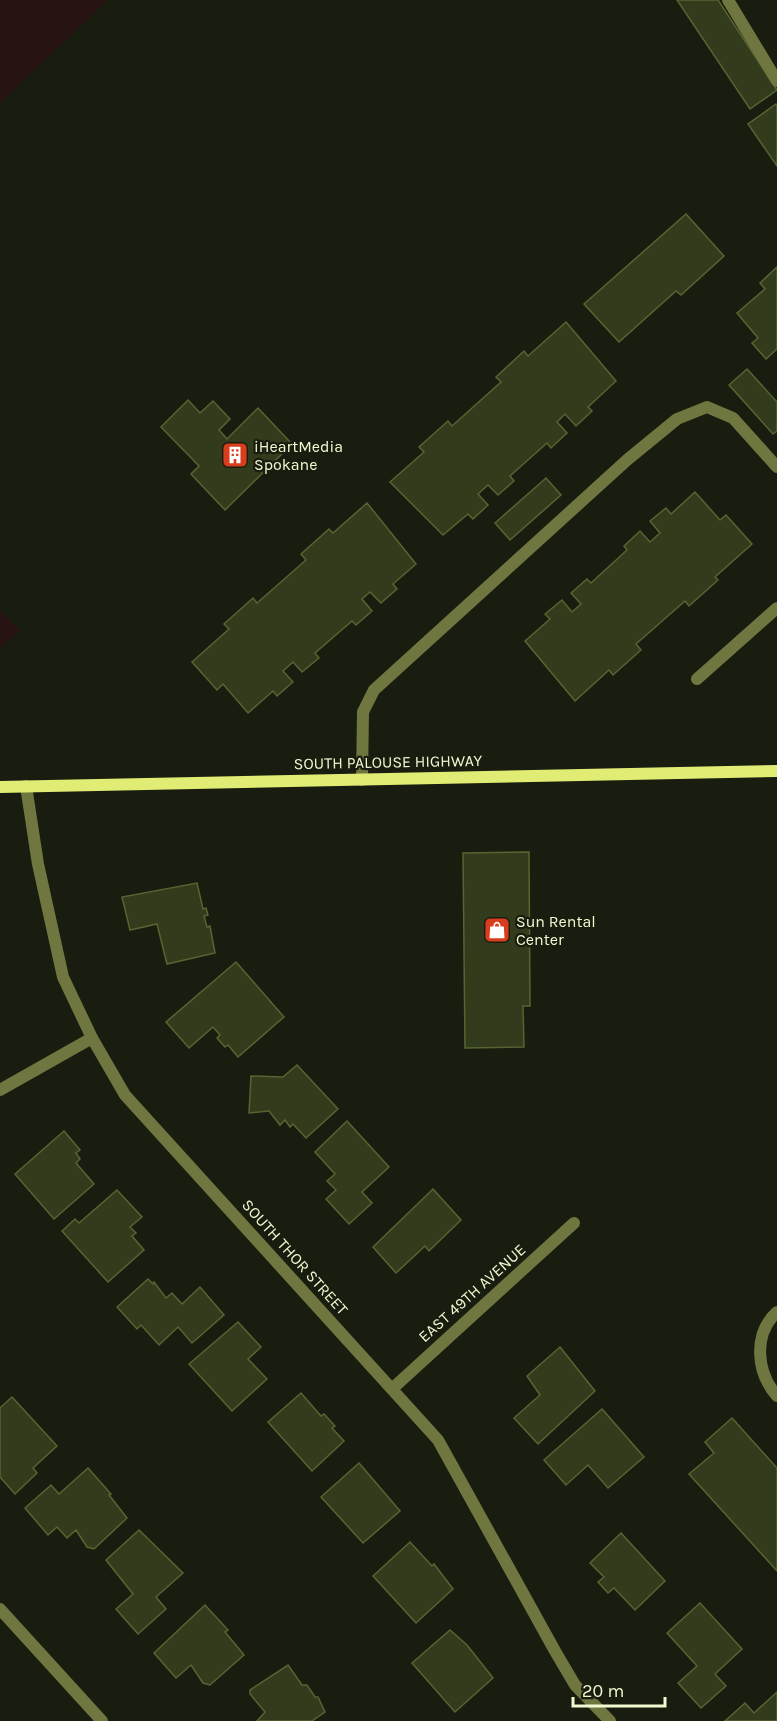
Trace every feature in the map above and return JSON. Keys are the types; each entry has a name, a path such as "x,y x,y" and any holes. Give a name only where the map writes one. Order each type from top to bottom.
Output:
{"street":[{"path":"728,0 777,81"},
{"path":"362,780 363,712 374,690 627,460 677,419 707,407 733,418 777,467"},
{"path":"697,679 777,608"},
{"name":"SOUTH PALOUSE HIGHWAY","path":"0,787 777,771"},
{"name":"SOUTH THOR STREET","path":"26,786 38,864 63,977 92,1038 125,1095 438,1440 575,1685 610,1721"},
{"path":"0,1090 92,1038"},
{"name":"EAST 49TH AVENUE","path":"393,1388 574,1223"},
{"path":"777,1312 767,1321 758,1352 767,1384 777,1396"},
{"path":"0,1610 102,1721"}],"shaded area":[{"path":"0,0 108,0 0,103"},
{"path":"0,610 20,630 0,649"}],"building":[{"path":"677,0 718,0 777,90 750,109"},
{"path":"776,104 777,106 777,166 748,124"},
{"path":"686,214 724,256 681,295 676,291 619,342 584,304"},
{"path":"777,267 777,349 766,359 752,343 758,338 737,313 765,289 760,283"},
{"path":"566,322 616,381 588,407 592,411 576,426 565,414 557,422 567,433 551,448 547,443 510,476 514,481 498,495 488,485 478,494 488,505 473,519 468,514 443,535 390,482 424,452 419,447 448,421 452,426 501,382 496,377 524,351 528,356"},
{"path":"747,369 777,402 777,431 773,434 729,385"},
{"name":"iHeartMedia Spokane","path":"188,400 200,413 213,401 230,419 219,430 227,439 258,408 292,444 225,510 191,474 199,466 161,427"},
{"path":"546,478 561,495 510,540 495,523"},
{"path":"695,492 720,520 726,515 752,544 715,577 718,580 689,606 685,601 636,644 641,650 613,675 609,670 575,701 525,641 550,619 545,614 562,600 572,612 581,604 571,593 587,579 591,583 627,550 624,546 640,531 650,542 660,533 650,521 666,508 671,514"},
{"path":"367,503 416,564 393,584 397,589 381,603 370,592 362,599 372,611 356,625 352,621 315,653 319,658 302,672 293,662 283,671 293,682 277,696 273,691 248,713 223,684 217,690 192,662 229,629 224,624 253,598 257,603 306,560 301,554 329,529 333,533"},
{"name":"Sun Rental Center","path":"529,852 530,1006 523,1006 524,1047 465,1048 463,853"},
{"path":"197,883 203,909 206,908 208,915 204,916 207,927 210,926 215,953 167,964 157,924 130,930 122,897"},
{"path":"236,962 284,1017 238,1057 228,1045 225,1047 217,1038 220,1035 213,1027 189,1048 166,1022"},
{"path":"297,1065 338,1109 306,1138 293,1124 290,1127 285,1120 280,1125 269,1111 249,1113 251,1076 283,1077"},
{"path":"347,1121 389,1167 362,1192 372,1203 349,1224 326,1199 336,1190 327,1181 335,1174 315,1152"},
{"path":"64,1131 80,1150 76,1153 80,1159 76,1163 94,1184 54,1219 15,1174"},
{"path":"433,1189 461,1220 429,1251 425,1246 396,1273 373,1247"},
{"path":"117,1190 142,1217 130,1227 136,1233 132,1236 144,1250 108,1282 62,1231 75,1219 79,1223"},
{"path":"148,1279 153,1284 154,1282 166,1298 172,1293 182,1304 200,1287 224,1315 192,1343 178,1327 159,1345 141,1325 137,1329 117,1307"},
{"path":"238,1322 261,1347 248,1359 267,1379 232,1411 189,1364"},
{"path":"560,1347 595,1391 538,1444 514,1418 540,1395 527,1376"},
{"path":"301,1393 321,1416 324,1414 335,1426 332,1428 344,1441 312,1471 268,1422"},
{"path":"12,1397 57,1446 33,1468 37,1473 15,1494 0,1477 0,1408"},
{"path":"602,1409 644,1457 608,1488 588,1465 566,1485 544,1460"},
{"path":"732,1418 777,1468 777,1571 689,1474 714,1453 705,1442"},
{"path":"359,1463 400,1511 363,1543 321,1497"},
{"path":"88,1468 111,1494 109,1495 127,1518 94,1549 87,1547 76,1530 67,1538 57,1527 48,1535 25,1508 51,1485 59,1494"},
{"path":"139,1530 183,1573 156,1597 166,1609 138,1634 116,1609 133,1594 106,1560"},
{"path":"621,1533 665,1581 635,1610 614,1588 608,1593 598,1582 604,1577 590,1563"},
{"path":"410,1542 432,1566 434,1564 453,1589 416,1623 373,1576"},
{"path":"700,1603 742,1649 715,1674 726,1686 701,1708 678,1683 697,1666 667,1633"},
{"path":"205,1605 228,1630 225,1632 244,1655 210,1685 203,1683 191,1665 176,1678 154,1653"},
{"path":"450,1630 467,1645 493,1678 455,1712 412,1663"},
{"path":"288,1665 302,1685 307,1685 315,1697 318,1697 325,1712 312,1721 257,1721 265,1712 250,1694 250,1690"},
{"path":"777,1692 777,1721 725,1721 745,1703 754,1713"}],"place":[{"name":"iHeartMedia Spokane","path":"235,455"},
{"name":"Sun Rental Center","path":"497,930"}]}
